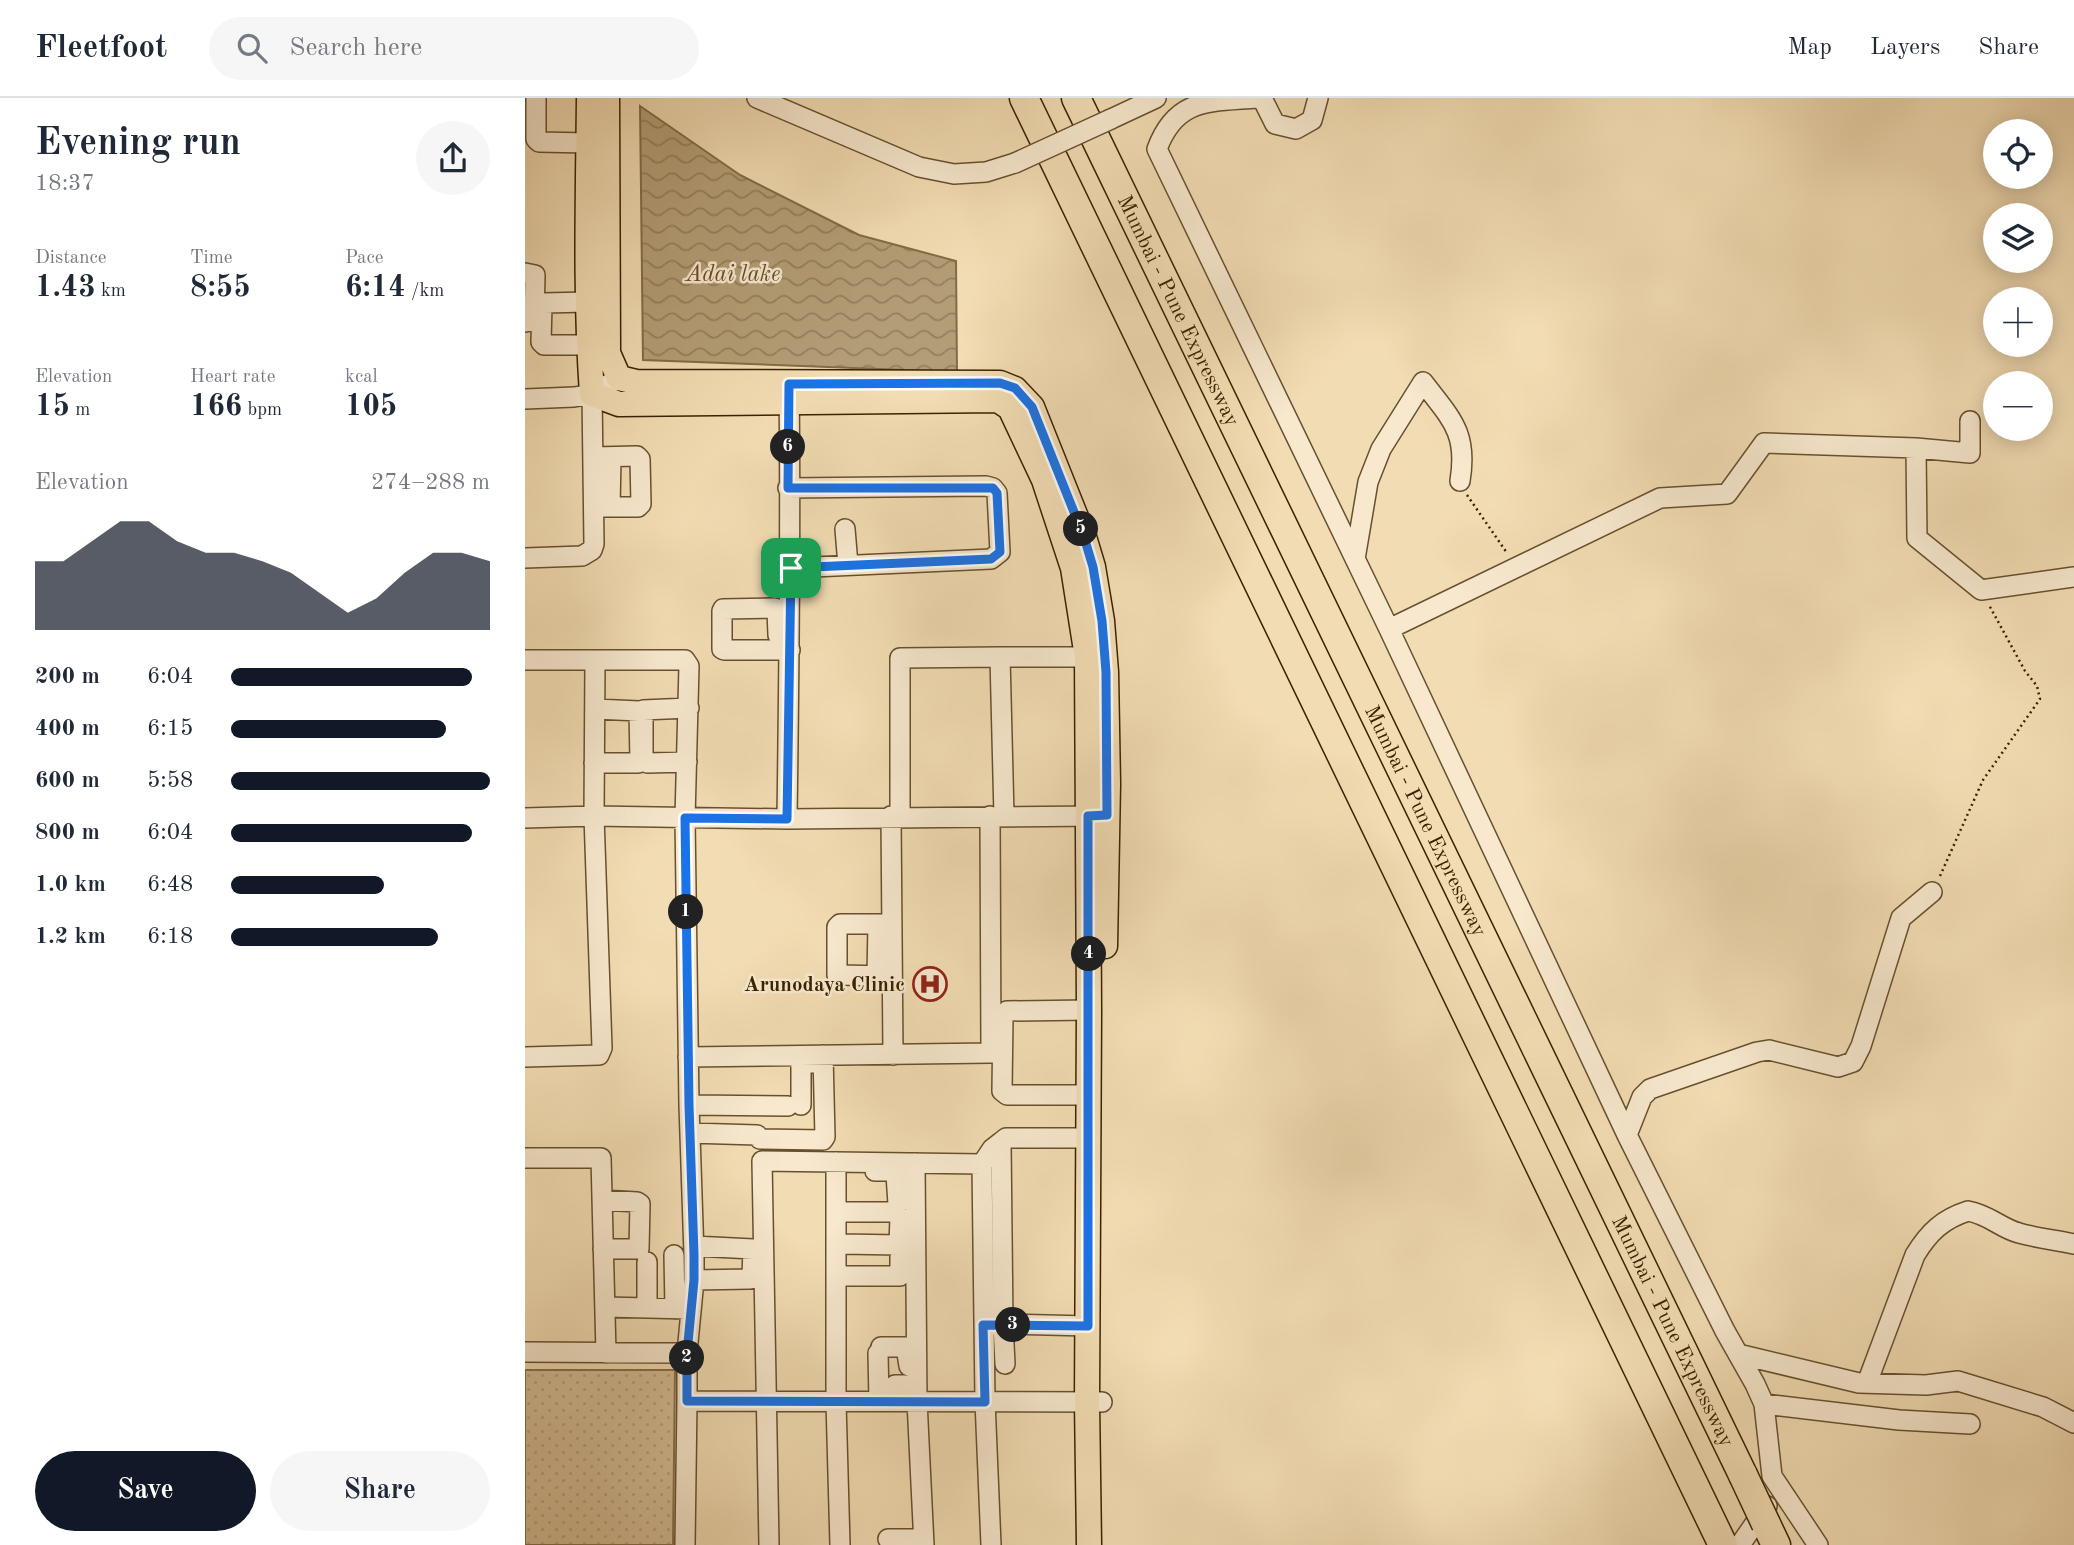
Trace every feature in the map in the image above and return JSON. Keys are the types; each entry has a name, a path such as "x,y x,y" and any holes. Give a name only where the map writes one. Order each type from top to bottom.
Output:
{"highway":[{"path":"1024,98 1719,1536"},
{"name":"Mumbai - Pune Expressway","path":"1076,98 1771,1535"}],"main road":[{"path":"589,98 587,302 593,394 619,404 1000,383 1015,388 1032,407 1084,537 1093,567 1102,621 1106,672 1089,1010 1088,1138 1088,1326 1103,1545"},
{"path":"607,98 608,353 619,377 636,382 789,393 998,400 1010,408 1044,480 1073,568 1087,657 1098,816 1103,1056 1090,1545"}],"street":[{"path":"536,98 536,139 539,142 588,143"},
{"path":"757,98 919,167 954,174 986,172 1015,163 1156,98"},
{"path":"1318,98 1312,120 1296,129 1275,124 1259,98 1204,102 1177,114 1164,129 1157,149 1389,629 1627,1135 1764,1404 1772,1476 1818,1545"},
{"path":"525,273 535,275 534,320 525,322"},
{"path":"587,302 544,303 541,342 544,345 589,345"},
{"path":"525,399 593,394 619,377"},
{"path":"1355,559 1368,482 1381,449 1423,382 1457,428 1464,457 1459,481"},
{"path":"787,819 784,650 794,540 788,488 789,393"},
{"path":"525,558 587,555 594,544 602,507 602,457 593,394"},
{"path":"1389,629 1660,498 1727,494 1764,443 1916,448 1970,453 1970,421"},
{"path":"1916,448 1917,538 1981,590 2074,577"},
{"path":"602,457 637,456 640,459 641,505 602,507"},
{"path":"788,488 993,488 997,493 1000,552 991,559 791,568"},
{"path":"845,529 848,565"},
{"path":"688,1057 823,1059 991,1053 1000,657"},
{"path":"893,1055 885,976 885,924 896,816 900,658 1087,657"},
{"path":"525,660 685,660 689,666 685,818 688,1057 695,1105 697,1280 683,1309 687,1353 685,1545"},
{"path":"525,1057 599,1055 602,1048 594,816 595,660"},
{"path":"687,762 643,761 643,710 689,708"},
{"path":"594,709 639,711 638,763 594,763"},
{"path":"525,818 1098,816"},
{"path":"1627,1135 1642,1097 1650,1089 1757,1052 1769,1051 1838,1068 1853,1062 1861,1046 1902,918 1932,892"},
{"path":"885,924 841,924 837,927 837,975 885,976"},
{"path":"1089,1010 1007,1012 1003,1017 1002,1091 1007,1095 1089,1095"},
{"path":"695,1105 795,1105 801,1066 803,1063 823,1059"},
{"path":"696,1133 757,1135 760,1139 823,1140 823,1059"},
{"path":"757,1135 758,1106"},
{"path":"991,1545 983,1325 982,1164 992,1149 1006,1138 1088,1138"},
{"path":"1001,1142 1005,1364"},
{"path":"525,1158 601,1158 606,1200 630,1255 647,1308"},
{"path":"769,1545 768,1401 758,1260 762,1161 836,1163 894,1171 903,1193 906,1393 924,1542 888,1539"},
{"path":"836,1163 842,1244 839,1276"},
{"path":"840,1545 836,1402 840,1212 844,1174 846,1171 870,1167 915,1163 982,1164"},
{"path":"903,1193 915,1163"},
{"path":"606,1200 640,1204 641,1247 630,1255 609,1308 606,1353"},
{"path":"1867,1383 1915,1255 1927,1235 1945,1221 1968,1210 1989,1216 2019,1233 2074,1244"},
{"path":"839,1276 900,1276 905,1249 898,1213 840,1212"},
{"path":"842,1244 905,1249"},
{"path":"630,1255 750,1247 758,1260 750,1279 697,1280"},
{"path":"630,1255 683,1309"},
{"path":"609,1308 683,1309"},
{"path":"983,1325 1088,1326"},
{"path":"879,1401 880,1350 908,1348 909,1381 906,1393"},
{"path":"525,1352 687,1353"},
{"path":"1738,1354 1803,1371 1867,1383 1926,1385 1958,1381 2042,1407 2074,1423"},
{"path":"687,1401 879,1401 906,1393 985,1402 1095,1402"},
{"path":"1764,1404 1899,1420 1971,1424"},
{"path":"1740,1545 1780,1488"}],"path":[{"path":"1459,481 1471,504 1517,567"},
{"path":"1932,892 1983,779 2040,699 2037,686 2025,671 1981,590"}],"shaded area":[{"path":"525,1370 675,1370 673,1545 525,1545"}],"water":[{"name":"Adai lake","path":"640,106 740,175 859,235 956,261 957,372 643,360"}],"place":[{"name":"Arunodaya Clinic","path":"930,984"}],"route":[{"path":"1000,383 1015,388 1032,407 1084,537 1093,567 1102,621 1106,672 1108,784 1107,815 1088,816 1088,1326 983,1325 985,1402 687,1401 687,1353 694,1255 685,818 787,819 791,568 991,559 1000,552 997,493 993,488 788,488 789,384 1000,383"}]}
